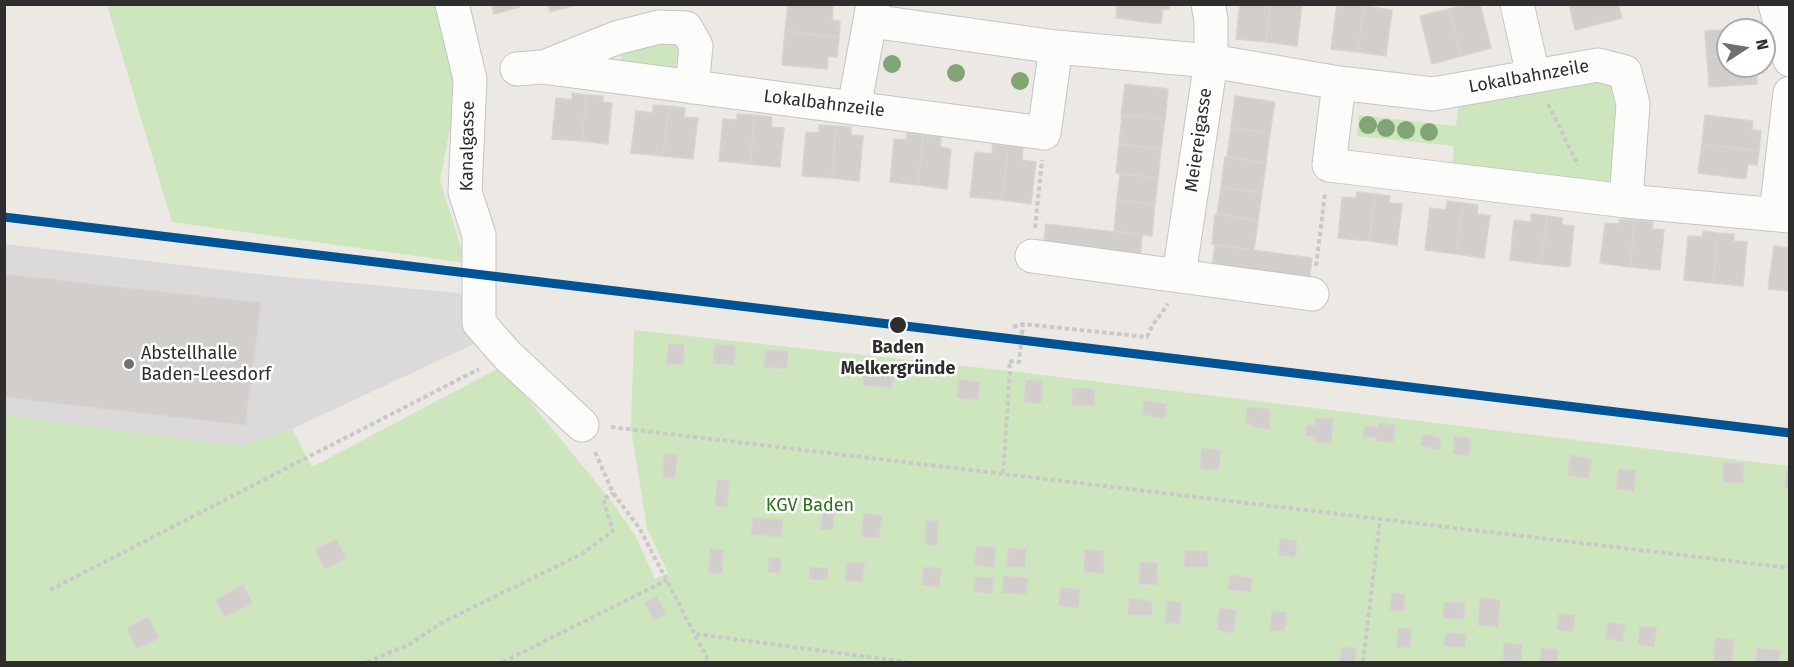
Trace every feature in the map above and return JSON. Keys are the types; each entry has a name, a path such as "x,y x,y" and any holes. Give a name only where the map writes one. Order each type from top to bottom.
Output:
{"street":[{"name":"Kanalgasse","path":"452,4 470,79 465,192 479,235 479,323 507,355"},
{"name":"Meiereigasse","path":"1179,275 1211,61 1211,20 1208,4"},
{"path":"1517,4 1533,75"},
{"path":"1775,4 1790,60"},
{"name":"Lokalbahnzeile","path":"872,13 1056,47 1211,61 1340,83 1433,93 1598,65 1625,72 1633,104 1626,201"},
{"path":"854,108 872,13"},
{"name":"Lokalbahnzeile","path":"692,87 696,46 686,28 659,27 627,35 530,68 1044,133"},
{"path":"1044,133 1056,47"},
{"path":"1340,83 1329,165 1594,198 1783,215 1790,93"},
{"path":"1032,256 1312,294"},
{"path":"507,355 582,425"}],"path":[{"path":"1533,75 1594,198"},
{"path":"1032,256 1044,133"},
{"path":"1312,294 1329,165"},
{"path":"1013,327 1023,324 1147,337 1172,298 1179,275"},
{"path":"1003,473 1009,362 1019,362 1023,324"},
{"path":"50,590 507,355"},
{"path":"582,425 613,493 640,529 709,663"},
{"path":"631,428 1790,568"},
{"path":"367,663 410,644 441,623 582,554 613,531 603,499 613,493"},
{"path":"1364,663 1380,519"},
{"path":"503,663 666,580"},
{"path":"695,634 906,663"}],"shaded area":[{"name":"Abstellhalle Baden-Leesdorf","path":"5,244 266,275 459,293 471,305 476,343 292,429 239,446 5,415"}],"green space":[{"path":"107,5 440,5 459,81 440,181 466,263 172,222"},
{"path":"628,42 681,43 675,68 627,66 621,59 622,49"},
{"path":"1604,77 1621,95 1618,171 1608,181 1595,184 1452,167 1454,146 1357,136 1359,115 1456,126 1459,102"},
{"name":"KGV Baden","path":"634,330 1010,371 1789,466 1789,662 5,662 5,415 239,446 292,429 312,467 499,368 508,375 609,498 635,535 655,579 668,573 647,529 631,428"}],"building":[{"path":"492,4 519,4 520,7 494,14"},
{"path":"548,4 579,4 550,12"},
{"path":"788,4 833,5 832,20 840,21 839,37 785,31"},
{"path":"1117,4 1170,4 1169,10 1163,9 1161,24 1116,18"},
{"path":"1240,4 1270,4 1266,42 1236,39"},
{"path":"1270,4 1302,4 1297,46 1266,42"},
{"path":"1337,4 1364,6 1358,52 1331,49"},
{"path":"1465,4 1480,4 1491,48 1461,56 1449,9"},
{"path":"1569,4 1618,4 1622,18 1575,30"},
{"path":"1364,6 1392,10 1386,56 1358,52"},
{"path":"1449,9 1461,56 1432,64 1420,16"},
{"path":"1716,30 1716,57 1707,57 1705,31"},
{"path":"785,31 839,37 837,57 828,56 827,69 782,65"},
{"path":"1707,57 1716,57 1716,78 1757,78 1757,84 1709,87"},
{"path":"1125,84 1168,89 1165,120 1121,115"},
{"path":"572,93 586,95 582,141 552,139 556,98 572,100"},
{"path":"586,95 603,96 603,102 612,103 608,144 582,141"},
{"path":"1235,96 1275,102 1270,133 1231,128"},
{"path":"653,105 669,106 663,156 631,153 636,111 653,113"},
{"path":"669,106 685,108 684,117 698,118 693,159 663,156"},
{"path":"737,114 755,115 750,164 719,161 723,119 737,120"},
{"path":"755,115 772,117 771,127 784,128 780,167 750,164"},
{"path":"1122,115 1165,120 1161,149 1119,144"},
{"path":"1705,115 1753,121 1752,130 1761,131 1759,151 1702,144"},
{"path":"819,125 836,126 832,178 802,176 806,132 819,133"},
{"path":"836,126 851,127 851,135 863,136 859,181 832,178"},
{"path":"1231,128 1270,133 1266,163 1227,157"},
{"path":"907,133 923,135 918,185 890,182 894,139 906,140"},
{"path":"923,135 941,137 940,147 951,149 947,189 918,185"},
{"path":"993,144 1008,146 1002,200 970,197 975,152 992,154"},
{"path":"1119,144 1161,149 1158,178 1116,173"},
{"path":"1702,144 1759,151 1757,165 1748,164 1746,179 1698,173"},
{"path":"1008,146 1023,147 1022,160 1036,162 1031,204 1002,200"},
{"path":"1225,157 1266,163 1262,193 1221,187"},
{"path":"1120,174 1158,178 1155,204 1117,200"},
{"path":"1221,187 1262,193 1258,220 1217,214"},
{"path":"1357,192 1375,194 1369,241 1338,238 1342,197 1356,198"},
{"path":"1375,194 1390,196 1389,203 1402,204 1397,245 1369,241"},
{"path":"1117,200 1155,204 1152,236 1114,231"},
{"path":"1447,201 1463,203 1456,254 1425,250 1430,208 1446,210"},
{"path":"1463,203 1478,205 1477,214 1490,216 1484,258 1456,254"},
{"path":"1215,214 1258,220 1254,250 1212,244"},
{"path":"1531,214 1547,216 1541,264 1510,260 1514,220 1531,222"},
{"path":"1547,216 1562,218 1562,225 1574,226 1570,267 1541,264"},
{"path":"1620,219 1635,220 1630,267 1600,263 1605,223 1619,224"},
{"path":"1635,220 1653,222 1652,229 1664,230 1660,270 1630,267"},
{"path":"1046,224 1142,235 1140,258 1043,247"},
{"path":"1703,231 1718,233 1713,283 1684,280 1688,236 1702,237"},
{"path":"1718,233 1734,234 1734,241 1747,242 1743,286 1713,283"},
{"path":"1789,242 1790,291 1768,289 1774,246 1788,248"},
{"path":"1215,245 1312,258 1309,282 1212,268"},
{"name":"Abstellhalle Baden-Leesdorf","path":"4,274 261,303 245,425 4,397"},
{"path":"668,344 684,344 683,364 667,364"},
{"path":"715,344 736,346 734,365 713,363"},
{"path":"766,350 788,351 787,369 764,367"},
{"path":"865,368 894,372 892,388 863,385"},
{"path":"959,379 980,382 978,400 957,398"},
{"path":"1026,380 1043,381 1041,404 1024,402"},
{"path":"1073,388 1095,389 1094,406 1072,405"},
{"path":"1144,401 1167,404 1165,418 1143,415"},
{"path":"1247,407 1270,409 1270,429 1246,424"},
{"path":"1316,418 1333,419 1331,444 1315,442 1315,437 1305,436 1306,425 1315,425"},
{"path":"1379,423 1395,425 1393,443 1376,440 1376,437 1363,436 1365,426 1377,427"},
{"path":"1423,434 1441,438 1439,450 1421,446"},
{"path":"1455,436 1471,438 1468,456 1453,454"},
{"path":"1202,448 1221,451 1218,471 1200,468"},
{"path":"664,454 677,455 675,478 663,477"},
{"path":"1571,455 1592,459 1588,479 1567,475"},
{"path":"1723,463 1744,463 1743,483 1723,482"},
{"path":"1619,469 1636,471 1634,491 1616,489"},
{"path":"1787,470 1790,471 1790,488 1784,488"},
{"path":"717,480 729,480 727,507 715,506"},
{"path":"822,507 834,508 833,530 821,529"},
{"path":"864,513 882,516 879,538 861,536"},
{"path":"753,517 783,520 781,537 751,534"},
{"path":"926,520 938,521 937,545 925,544"},
{"path":"336,539 346,558 325,569 315,550"},
{"path":"1280,539 1297,541 1295,557 1279,555"},
{"path":"977,546 996,548 994,567 974,565"},
{"path":"1008,548 1026,549 1025,567 1007,567"},
{"path":"710,549 723,550 722,573 709,573"},
{"path":"1085,550 1104,551 1103,573 1084,572"},
{"path":"1185,551 1208,552 1208,567 1184,566"},
{"path":"769,558 781,558 780,573 768,572"},
{"path":"847,562 865,564 862,582 845,580"},
{"path":"1140,562 1158,563 1157,585 1139,584"},
{"path":"810,567 828,568 827,580 809,579"},
{"path":"924,567 941,569 939,587 922,585"},
{"path":"1230,575 1252,578 1251,592 1228,589"},
{"path":"1004,576 1028,578 1026,594 1002,593"},
{"path":"975,577 993,578 992,593 974,592"},
{"path":"243,585 252,603 225,617 215,600"},
{"path":"1061,587 1080,590 1078,608 1058,605"},
{"path":"1392,593 1405,594 1404,611 1390,610"},
{"path":"657,597 666,614 654,620 645,603"},
{"path":"1480,597 1500,600 1498,627 1478,625"},
{"path":"1129,599 1152,601 1152,615 1128,614"},
{"path":"1167,601 1181,602 1180,624 1165,623"},
{"path":"1444,602 1465,603 1464,619 1443,618"},
{"path":"1220,608 1237,611 1233,633 1217,630"},
{"path":"1272,611 1287,613 1284,631 1270,630"},
{"path":"1559,613 1575,615 1573,632 1557,630"},
{"path":"148,617 159,638 137,649 127,628"},
{"path":"1608,623 1625,624 1623,641 1606,639"},
{"path":"1640,626 1657,628 1654,647 1638,645"},
{"path":"1398,628 1412,629 1410,648 1397,647"},
{"path":"1445,633 1466,634 1465,647 1444,646"},
{"path":"1715,638 1734,640 1732,662 1713,661"},
{"path":"1504,643 1522,645 1521,662 1503,661"},
{"path":"1342,647 1356,649 1355,662 1340,662"},
{"path":"1541,648 1558,649 1557,662 1540,662"},
{"path":"1757,648 1780,651 1779,662 1756,662"}],"transit line":[{"path":"4,217 1790,433"}],"place":[{"name":"Baden Melkergründe","path":"898,325"},
{"name":"Abstellhalle Baden-Leesdorf","path":"129,364"}]}
